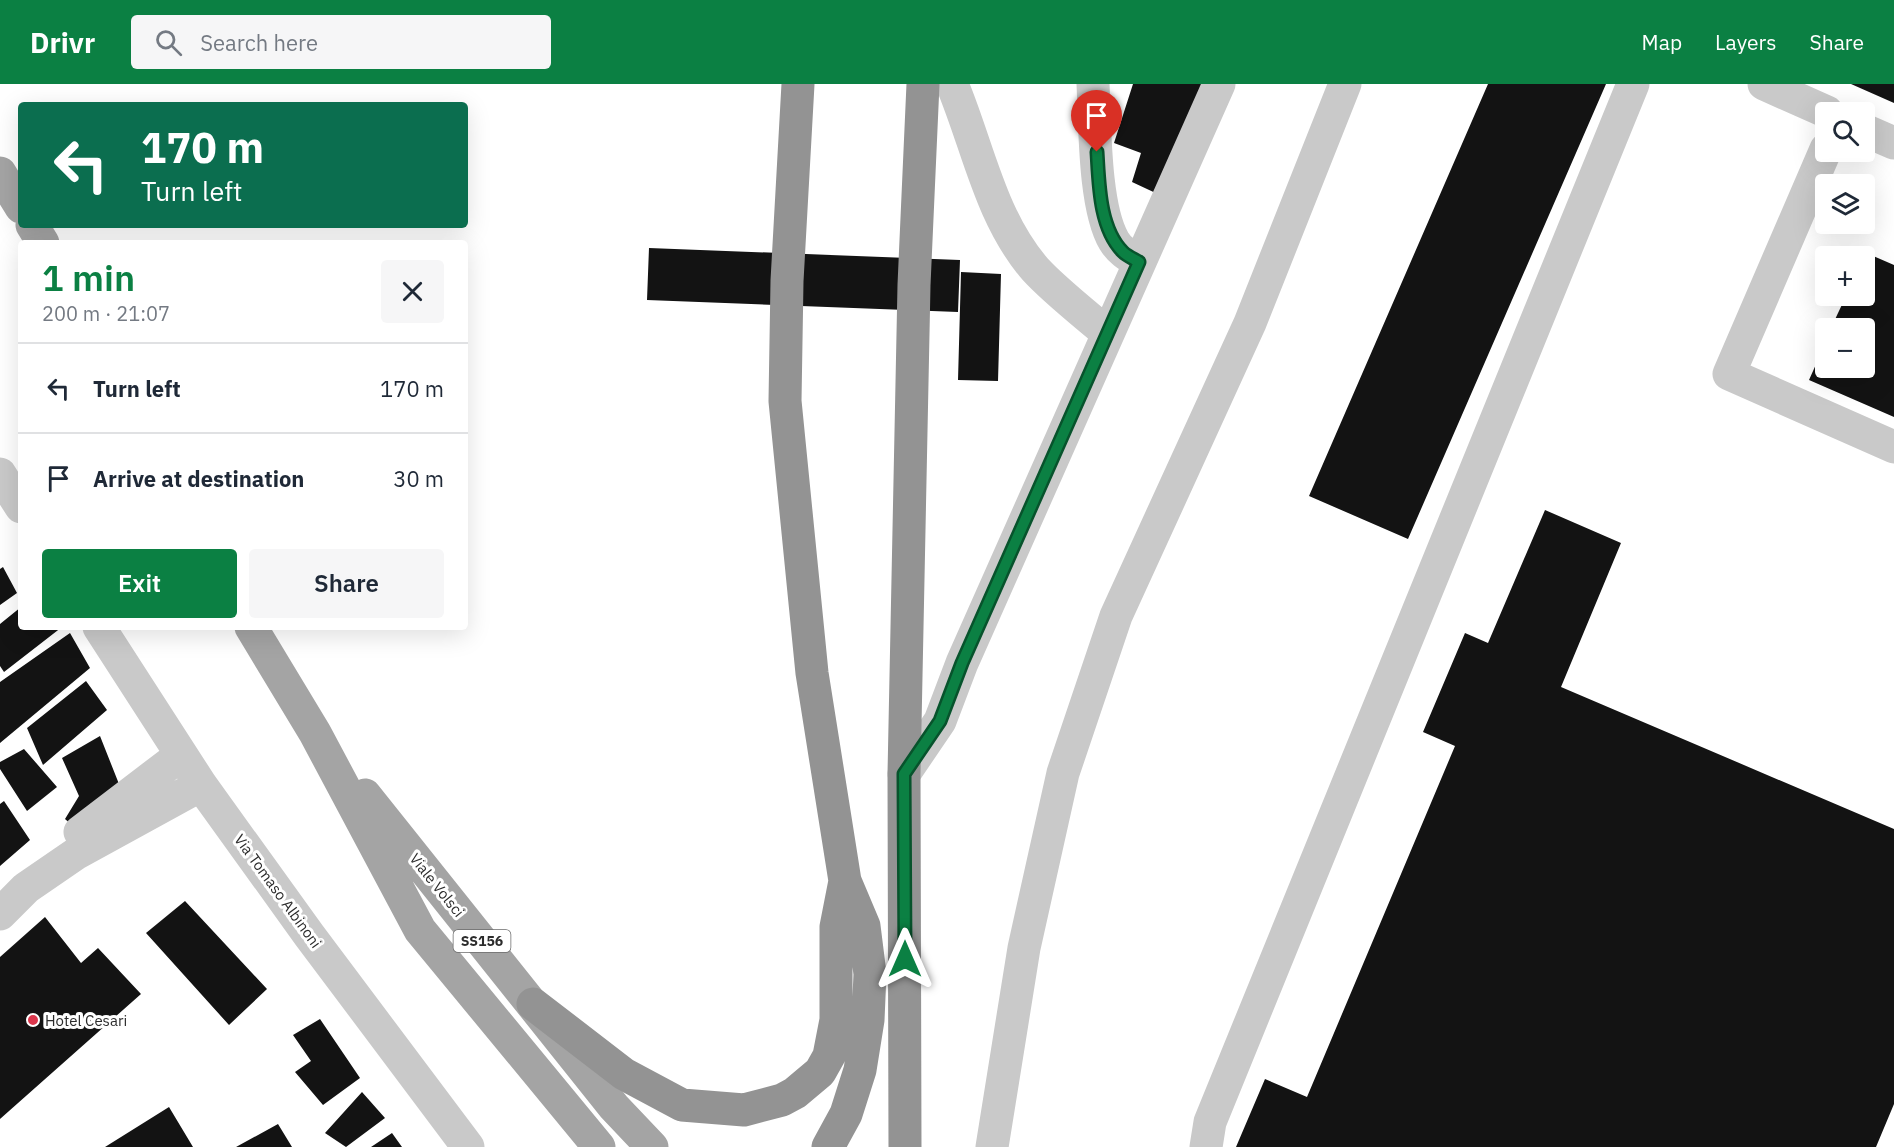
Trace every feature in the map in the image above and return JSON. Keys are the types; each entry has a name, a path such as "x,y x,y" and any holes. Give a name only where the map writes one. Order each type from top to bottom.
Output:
{"highway":[{"path":"798,84 787,281 785,401 812,673 846,881 864,926 870,974 868,1020 860,1070 846,1114 828,1147"},
{"path":"906,1147 904,774 914,285 923,84"},
{"path":"533,1004 624,1074 682,1105 744,1110 782,1100 795,1093 820,1072 829,1056 836,1020 836,927 846,881"},
{"path":"890,1147 905,1075"}],"main road":[{"path":"0,173 18,202"},
{"name":"Viale Volsci","path":"253,630 315,733 420,930 598,1147"},
{"name":"Viale Volsci","path":"315,733 614,1107 652,1147"}],"street":[{"path":"952,84 991,190 1017,245 1036,270 1107,333"},
{"path":"1093,84 1098,174 1106,220 1114,241 1124,253 1139,262"},
{"path":"904,774 940,721 962,663 1219,84"},
{"path":"992,1147 1024,948 1063,773 1116,616 1250,322 1345,84"},
{"path":"1206,1147 1210,1122 1633,84"},
{"path":"1764,84 1815,107"},
{"path":"1875,135 1894,143"},
{"path":"1820,162 1729,374 1894,447"},
{"path":"0,474 18,502"},
{"name":"Via Tomaso Albinoni","path":"101,630 201,785 309,935 468,1147"},
{"path":"0,894 181,755"},
{"path":"0,914 26,888 77,853 201,785"}],"building":[{"path":"1133,84 1204,84 1162,196 1132,182 1141,153 1114,143"},
{"path":"1488,84 1606,84 1408,539 1309,496"},
{"path":"1851,84 1894,84 1894,103"},
{"path":"649,248 960,260 958,312 647,300"},
{"path":"1875,257 1894,265 1894,417 1809,380 1815,367 1815,378 1875,378 1875,318 1836,318 1841,306 1875,306"},
{"path":"961,272 1001,274 998,381 958,380"},
{"path":"1545,510 1621,543 1561,687 1894,829 1894,1104 1876,1147 1236,1147 1265,1079 1307,1097 1455,746 1423,732 1465,633 1488,643"},
{"path":"3,567 17,593 0,605 0,569"},
{"path":"18,609 18,630 58,630 4,672 0,666 0,624"},
{"path":"70,633 90,668 0,743 0,682"},
{"path":"86,681 107,710 43,765 27,728"},
{"path":"100,736 119,784 74,827 65,819 79,796 62,758"},
{"path":"24,749 57,787 27,811 0,769 0,762"},
{"path":"4,801 30,840 0,866 0,804"},
{"path":"185,901 267,989 229,1025 146,933"},
{"path":"45,917 81,963 98,948 141,994 0,1119 0,957"},
{"path":"320,1019 360,1078 323,1105 295,1072 311,1061 293,1035"},
{"path":"362,1092 385,1118 346,1147 325,1133"},
{"path":"169,1107 193,1147 105,1147"},
{"path":"278,1124 292,1147 236,1147"},
{"path":"392,1133 402,1147 371,1147"}],"place":[{"name":"Hotel Cesari","path":"33,1020"}],"route":[{"path":"905,959 904,774 940,721 962,663 1139,262 1124,253 1114,241 1106,220 1098,174 1097,152"}]}
